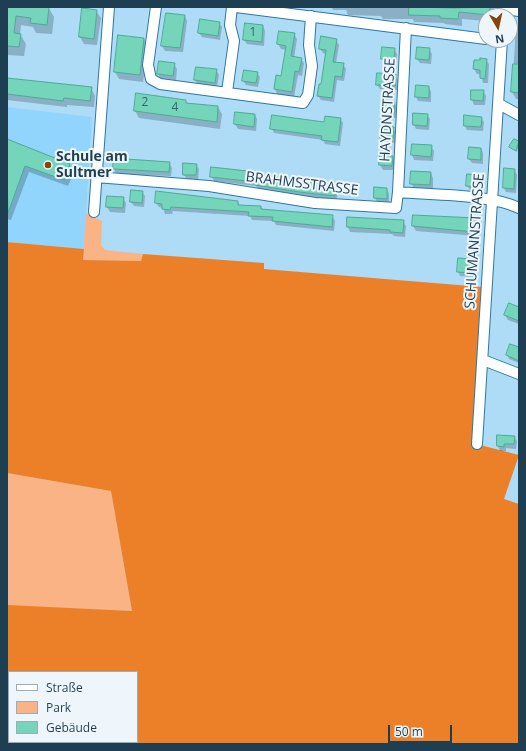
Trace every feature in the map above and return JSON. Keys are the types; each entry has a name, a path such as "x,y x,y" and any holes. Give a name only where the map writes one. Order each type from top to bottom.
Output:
{"street":[{"path":"94,212 109,7"},
{"path":"156,7 148,65 151,79 160,84 303,103 308,95 312,66 309,45 310,16"},
{"path":"227,92 234,41 230,25 232,7"},
{"path":"236,7 267,9 478,38"},
{"name":"HAYDNSTRASSE","path":"398,192 406,28"},
{"name":"SCHUMANNSTRASSE","path":"477,444 491,200 499,104 500,48"},
{"path":"499,104 519,115"},
{"name":"BRAHMSSTRASSE","path":"96,177 209,186 315,203 396,208 398,192"},
{"path":"398,192 491,200 508,203 519,208"},
{"path":"483,360 519,374"}],"shaded area":[{"name":"Schule am Sultmer","path":"7,107 92,117 84,249 7,242"},
{"path":"7,242 84,249 83,260 141,261 143,254 264,263 264,269 482,287 480,445 519,455 504,499 519,504 519,744 26,744 25,743 138,743 138,671 8,671 8,726 7,725 7,605 132,611 111,491 7,473"}],"green space":[{"path":"86,213 102,221 101,245 105,250 143,254 141,261 83,260"},
{"path":"7,473 111,491 132,611 7,606"}],"building":[{"path":"7,7 49,7 47,25 30,23 31,18 16,16 14,33 21,34 19,47 7,46"},
{"path":"409,7 490,7 478,8 478,14 459,12 458,19 440,18 440,16 409,15"},
{"path":"82,8 97,10 94,39 79,37"},
{"path":"166,13 185,15 180,48 161,46"},
{"path":"200,19 220,22 218,36 198,33"},
{"path":"245,23 263,25 262,42 243,40"},
{"path":"279,31 295,33 291,56 302,58 299,72 295,71 292,92 274,89 276,75 281,76 286,46 277,44"},
{"path":"118,35 144,38 140,75 114,72"},
{"path":"321,36 337,39 333,62 344,63 342,77 335,76 332,98 317,96 319,84 321,84 326,50 319,49"},
{"path":"382,47 395,48 394,60 381,59"},
{"path":"417,47 430,48 429,60 416,59"},
{"path":"480,58 487,59 485,79 480,78 480,70 473,69 474,60 480,60"},
{"path":"159,61 175,63 173,76 157,74"},
{"path":"513,64 519,64 519,93 511,92"},
{"path":"196,67 217,69 215,83 194,80"},
{"path":"244,70 258,72 256,83 242,81"},
{"path":"377,73 396,74 395,86 376,85"},
{"path":"7,78 92,87 90,101 64,98 63,101 7,94"},
{"path":"416,85 429,86 429,98 415,97"},
{"path":"471,90 484,90 483,101 471,100"},
{"path":"136,93 186,100 186,103 218,106 217,122 134,111"},
{"path":"382,102 395,102 394,114 382,113"},
{"path":"235,112 255,114 254,127 234,124"},
{"path":"413,113 428,114 427,126 413,125"},
{"path":"272,115 324,122 325,116 341,118 338,142 321,140 322,136 270,129"},
{"path":"464,115 482,117 481,127 464,126"},
{"path":"381,126 394,127 393,138 380,138"},
{"name":"Schule am Sultmer","path":"7,139 70,164 64,180 25,166 8,213"},
{"path":"514,139 519,141 516,151 509,147"},
{"path":"412,144 432,145 431,157 411,155"},
{"path":"469,147 481,148 481,160 468,159"},
{"path":"114,153 127,154 126,159 170,162 169,172 113,169"},
{"path":"380,155 393,156 392,166 379,165"},
{"path":"183,163 197,164 196,175 183,175"},
{"path":"211,167 248,171 248,173 312,183 335,184 335,196 255,185 256,182 210,177"},
{"path":"504,168 515,169 514,189 503,188"},
{"path":"411,171 431,172 430,185 410,184"},
{"path":"467,174 481,175 479,187 466,186"},
{"path":"374,187 387,188 387,199 374,198"},
{"path":"131,190 143,191 142,203 130,202"},
{"path":"156,191 238,201 238,205 261,206 261,209 333,215 332,227 272,221 273,217 248,216 249,212 171,207 170,210 162,209 162,204 155,203"},
{"path":"107,196 124,197 123,208 106,207"},
{"path":"413,215 476,218 475,232 412,226"},
{"path":"347,217 404,220 403,233 390,232 390,230 347,227"},
{"path":"458,258 474,259 473,273 457,272"},
{"path":"509,303 519,307 519,321 504,315"},
{"path":"510,344 519,347 519,361 506,355"},
{"path":"497,435 515,436 514,444 504,444 504,447 497,446"}],"place":[{"name":"Schule am Sultmer","path":"48,165"}]}
